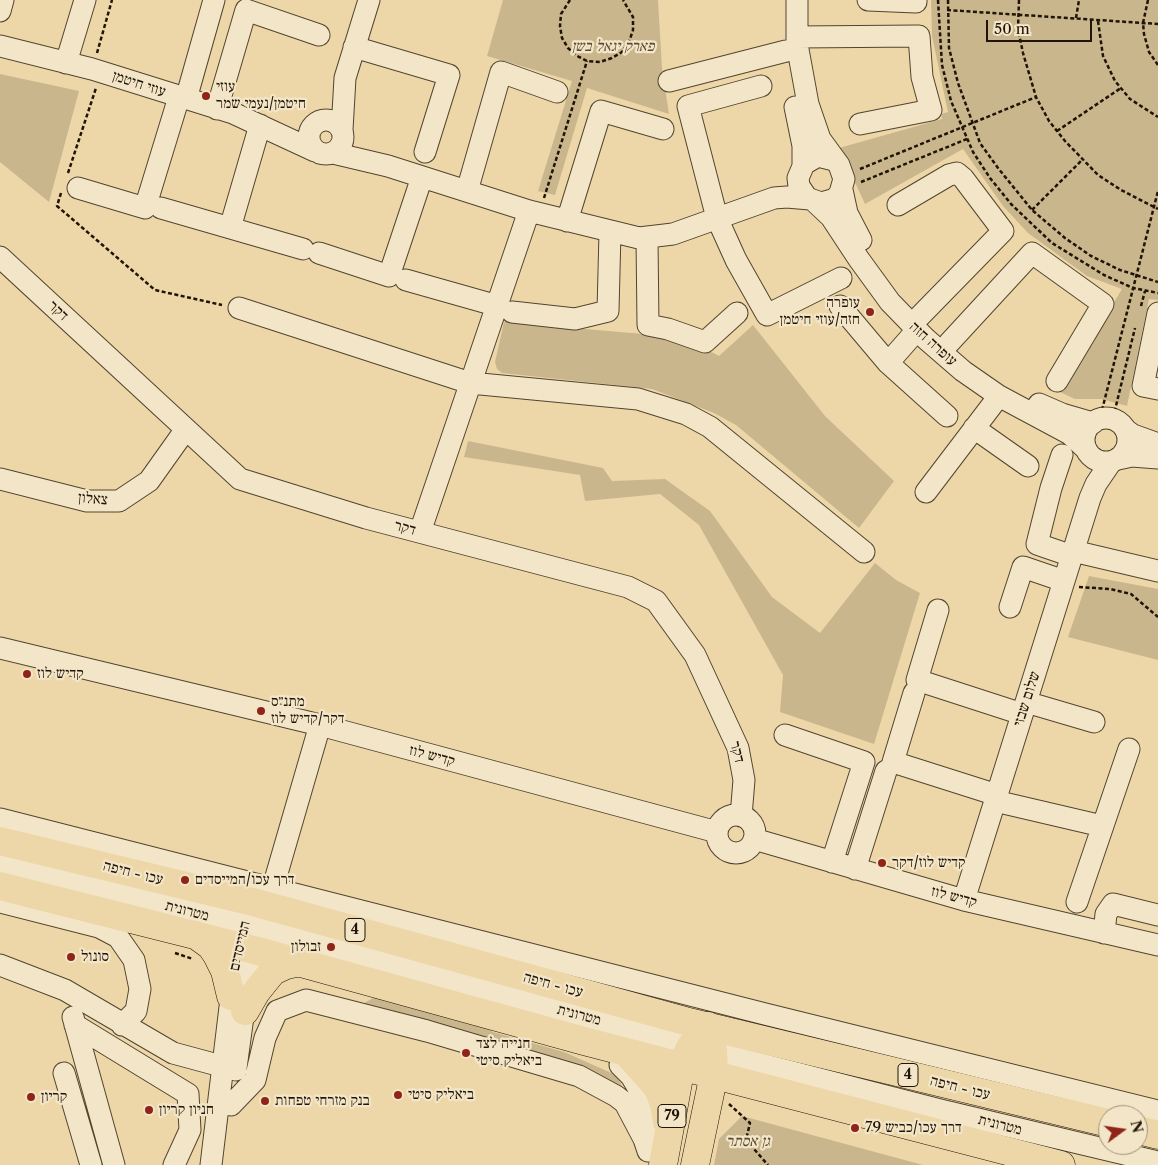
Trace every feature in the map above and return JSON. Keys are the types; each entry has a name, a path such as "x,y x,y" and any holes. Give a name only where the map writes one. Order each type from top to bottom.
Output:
{"highway":[{"name":"עכו - חיפה","path":"0,841 187,886 253,923 301,962 584,1041 625,1050 704,1060 1098,1121"},
{"name":"עכו - חיפה","path":"4,894 196,935 253,923 704,1060"},
{"path":"196,935 211,946 217,955 238,1003 256,992 273,971 286,965 301,962"},
{"path":"625,1050 646,1072 661,1095 666,1114 656,1157"},
{"path":"704,1060 742,1090 773,1089 1060,1165"},
{"name":"79","path":"695,1165 704,1120 710,1107 704,1060"},
{"name":"79","path":"656,1157 704,1060"}],"street":[{"path":"0,11 3,0"},
{"path":"66,63 85,0"},
{"path":"78,188 145,208 214,0"},
{"path":"333,142 345,78 369,0"},
{"name":"עופרה חזה","path":"784,0 792,44 802,136 801,170"},
{"name":"עופרה חזה","path":"797,0 792,44 812,120 840,175 847,213 861,240 918,323 949,343 1015,392 1062,414 1108,423 1137,437 1158,444"},
{"path":"868,0 916,2 916,0"},
{"path":"217,109 246,10 319,35"},
{"path":"669,80 792,44 919,36 922,77 931,110 860,124"},
{"name":"עוזי חיטמן","path":"5,45 92,69 217,109 260,125 333,142"},
{"path":"354,47 449,75 425,152"},
{"path":"467,191 501,72 556,92"},
{"path":"345,78 330,105 309,135 311,146 333,142 388,166 534,213 639,238 673,234 756,204 787,196 828,202 835,198 840,175 818,156 810,159 781,188 756,204"},
{"path":"761,86 688,106 718,218 736,260 766,315 841,278"},
{"path":"567,221 601,111 663,129"},
{"path":"316,123 332,121 333,142"},
{"name":"עוזי חיטמן","path":"260,125 281,128 316,123"},
{"path":"230,228 260,125"},
{"path":"801,170 799,186 812,200"},
{"path":"888,363 918,323 1003,231 963,178 957,173 949,175 898,205"},
{"path":"160,208 311,251 389,276 422,177"},
{"name":"עופרה חזה","path":"812,200 831,216 876,284 918,323 963,371 999,396 1070,434 1088,452"},
{"path":"420,532 470,383 505,309 534,213"},
{"path":"406,280 505,309 574,319 608,311 610,232"},
{"path":"647,238 648,325 677,331 705,342 737,313"},
{"path":"949,343 1032,254 1103,304 1057,381"},
{"name":"דקר","path":"0,257 240,479 420,532 628,586 656,601 695,655 738,748 744,780 741,816"},
{"path":"840,306 888,363 947,416"},
{"path":"239,308 470,383 638,399 686,414 710,426 864,552"},
{"path":"1149,311 1144,386 1158,389"},
{"path":"926,492 999,396"},
{"path":"1115,461 1127,447 1108,423 1085,434 1088,452 1103,462 1115,461 1132,456 1158,458"},
{"path":"974,428 1028,466"},
{"name":"צאלון","path":"0,479 87,501 119,501 149,481 186,429"},
{"name":"שלום שבזי","path":"1088,452 1090,498"},
{"path":"1062,455 1050,488 1037,544 1072,554 1158,571"},
{"name":"שלום שבזי","path":"964,900 1090,498 1098,480 1115,461"},
{"path":"1010,607 1023,568 1063,584"},
{"path":"938,610 917,680 1024,708 1094,722"},
{"name":"קדיש לוז","path":"0,648 320,726 717,832"},
{"path":"914,693 893,762 996,798 1102,826"},
{"name":"המייסדים","path":"211,1165 253,923 320,726"},
{"path":"785,735 864,762 832,862"},
{"path":"1077,902 1128,750"},
{"path":"855,869 886,771"},
{"path":"741,816 746,818 754,828 754,840 746,849 735,852 724,848 717,832 725,818 741,816"},
{"path":"0,819 239,879"},
{"name":"קדיש לוז","path":"754,840 964,900 1158,945"},
{"name":"מטרונית","path":"0,865 253,923"},
{"path":"239,879 253,923 765,1014 1158,1110"},
{"path":"187,886 239,879"},
{"path":"4,894 99,927 118,937 134,960 140,989 136,1011 122,1025"},
{"path":"1104,933 1106,914 1113,904 1158,915"},
{"path":"0,965 65,990 122,1025 173,1053 229,1068"},
{"path":"65,990 114,1165"},
{"path":"232,1105 255,1080 266,1038 277,1012 306,1000 427,1031 579,1076 625,1103 656,1157"},
{"path":"75,1025 188,1094 190,1130 174,1165"},
{"path":"584,1041 624,1068 638,1087 649,1117 656,1157"},
{"name":"מטרונית","path":"704,1060 940,1110 1158,1162"},
{"name":"המייסדים","path":"225,1165 232,1105 229,1068"},
{"path":"64,1073 90,1165"}],"path":[{"path":"92,69 112,0"},
{"path":"570,0 561,14 562,38 572,52 587,61 600,62 622,52 630,42 633,30 633,17 623,0"},
{"path":"938,0 942,64 951,101 967,139 990,178 1030,224 1081,262 1133,288 1158,293"},
{"path":"948,0 949,48 958,83 980,143 993,162 1032,210 1065,238 1091,256 1136,276 1158,282"},
{"path":"1019,0 1018,29 1022,53 1036,96 1057,131 1098,176 1158,209"},
{"path":"1076,19 1079,0"},
{"path":"1148,0 1143,23 1149,52 1158,65"},
{"path":"947,10 1158,24"},
{"path":"1098,21 1103,56 1115,81 1130,99 1158,116"},
{"path":"534,213 587,61"},
{"path":"1057,131 1121,88"},
{"path":"840,175 1036,96"},
{"path":"840,175 967,139"},
{"path":"1032,210 1082,160"},
{"path":"1108,423 1133,288 1158,191"},
{"path":"1145,291 1149,311"},
{"path":"1108,423 1136,328"},
{"path":"1063,584 1096,587 1131,594 1158,616"},
{"path":"704,1060 750,1123 746,1140 768,1165"}],"green space":[{"name":"פארק יגאל בשן","path":"503,0 658,0 662,68 669,114 587,88 555,195 538,191 572,81 487,56"},
{"path":"931,0 1158,0 1158,300 1149,299 1127,406 1101,399 1075,399 1060,392 1122,289 1087,276 1028,233 1003,206 963,149 865,204 839,148 942,119 941,114 948,112 932,36"},
{"path":"0,74 79,91 49,202 0,162"},
{"path":"504,322 667,336 699,345 719,356 753,325 825,416 894,481 859,528 736,425 714,413 652,389 502,373 497,369 495,362"},
{"path":"468,441 603,468 612,481 665,479 710,511 772,597 820,633 875,563 896,580 920,593 874,744 780,712 783,675 699,525 660,494 585,501 580,475 464,457"},
{"path":"1089,576 1158,589 1158,660 1068,637"},
{"path":"377,996 466,1017 493,1032 564,1052 616,1075 631,1102 617,1093 355,1008"},
{"name":"גן אסתר","path":"742,1116 923,1165 714,1165 719,1139"}],"place":[{"name":"עוזי חיטמן/נעמי שמר","path":"206,96"},
{"name":"עופרה חזה/עוזי חיטמן","path":"870,312"},
{"name":"קדיש לוז","path":"27,674"},
{"name":"מתנ״ס דקר/קדיש לוז","path":"261,711"},
{"name":"קדיש לוז/דקר","path":"882,863"},
{"name":"דרך עכו/המייסדים","path":"185,880"},
{"name":"זבולון","path":"331,947"},
{"name":"סונול","path":"71,957"},
{"name":"חנייה לצד ביאליק סיטי","path":"466,1053"},
{"name":"ביאליק סיטי","path":"398,1095"},
{"name":"קריון","path":"31,1097"},
{"name":"בנק מזרחי טפחות","path":"265,1101"},
{"name":"חניון קריון","path":"149,1110"},
{"name":"דרך עכו/כביש 79","path":"855,1128"}]}
